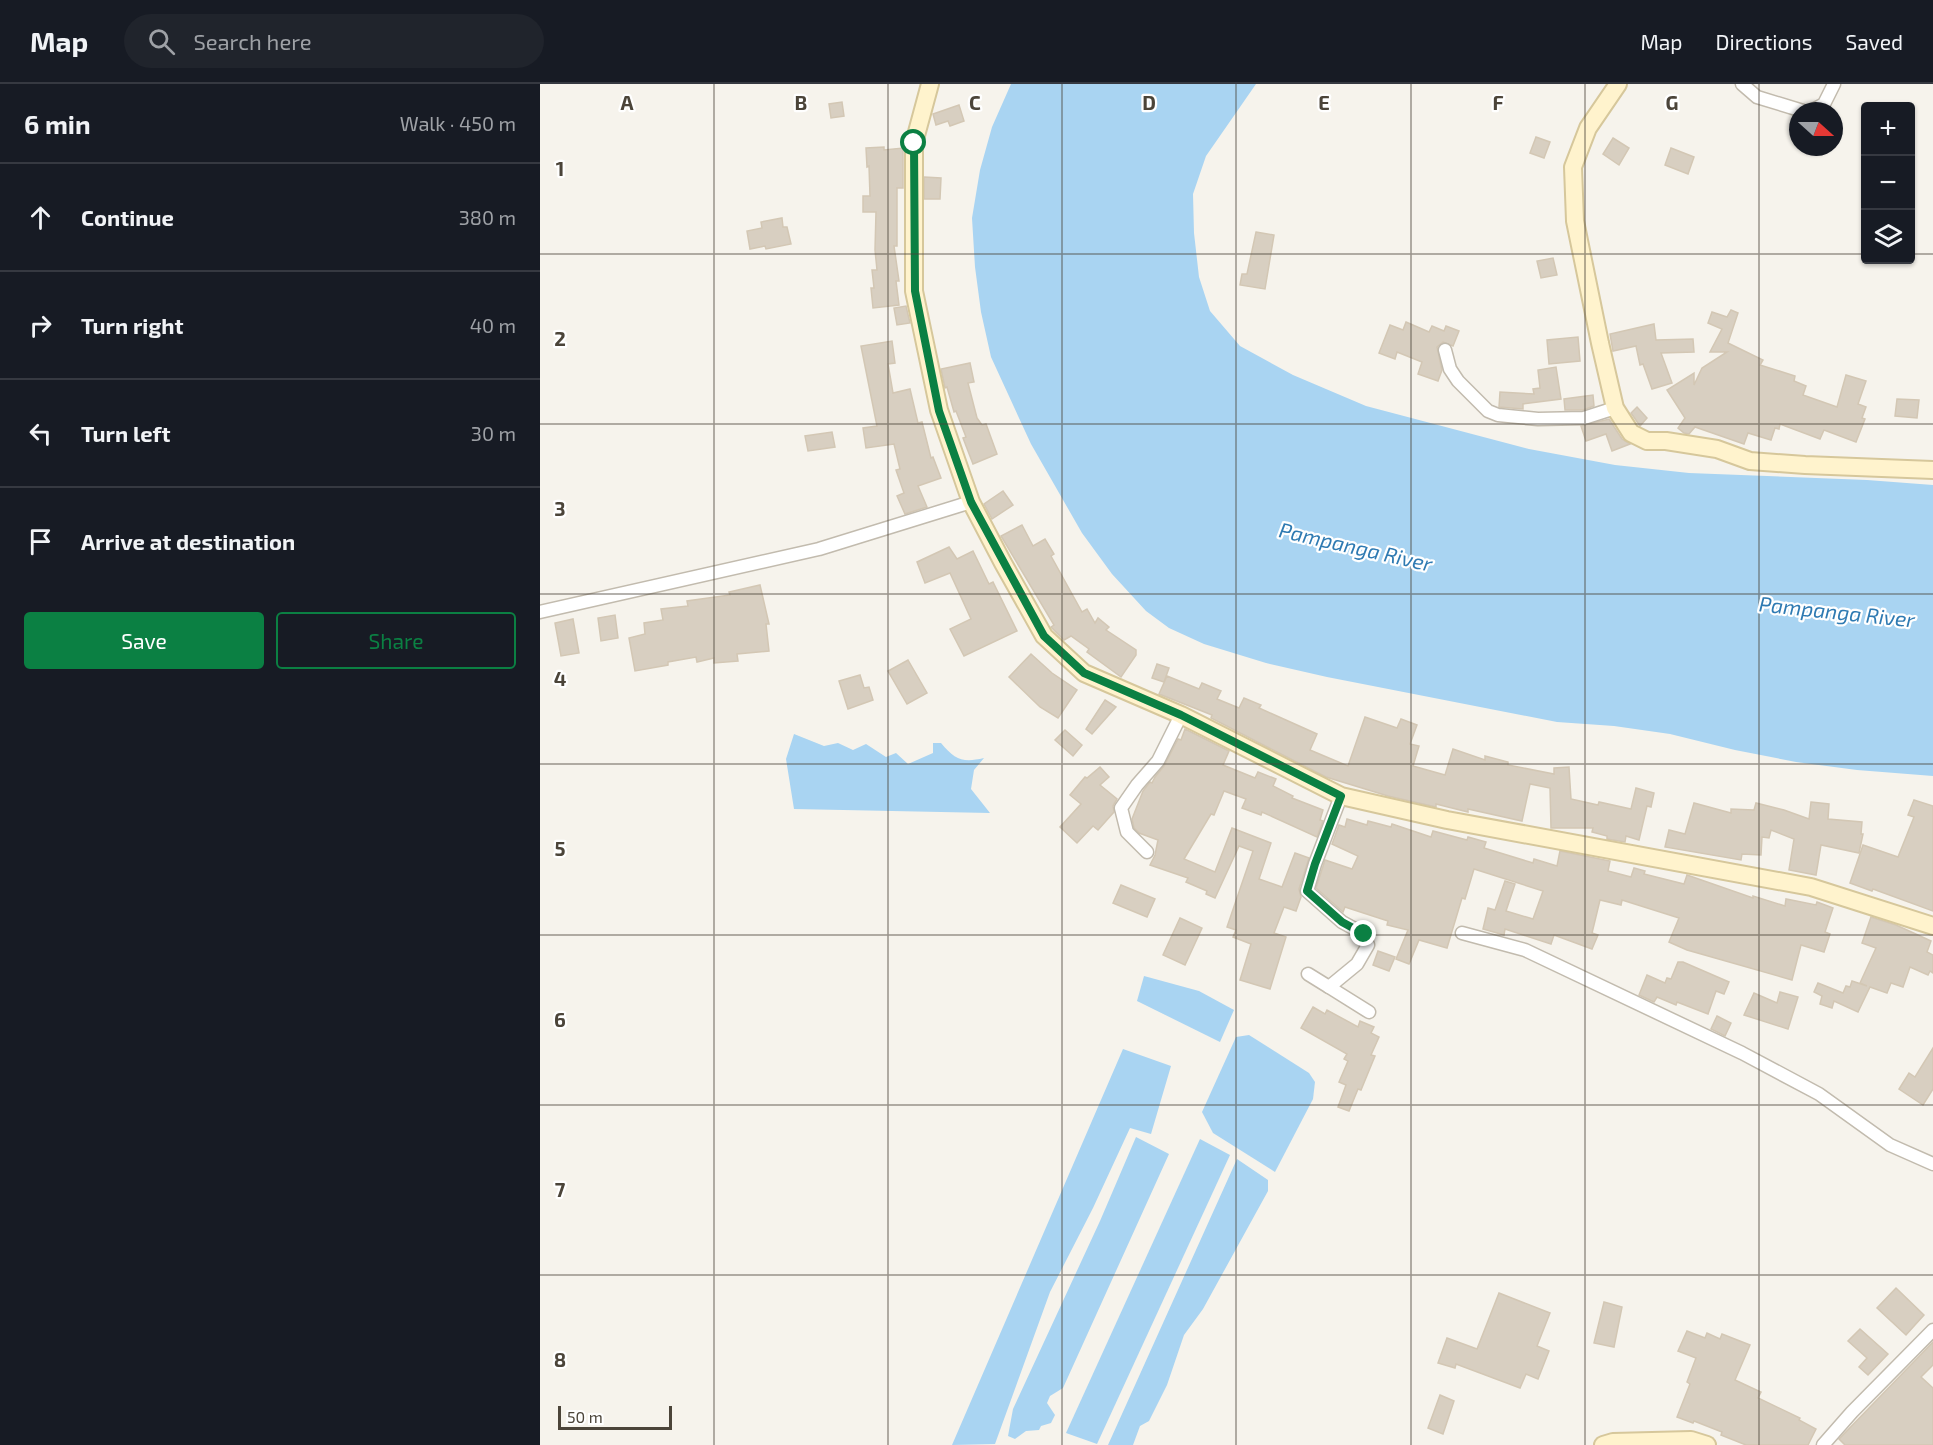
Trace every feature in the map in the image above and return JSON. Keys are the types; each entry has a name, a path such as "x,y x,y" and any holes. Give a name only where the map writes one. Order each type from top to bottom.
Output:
{"main road":[{"path":"930,84 914,143 915,291 939,411 971,502 1044,636 1084,673 1181,715 1341,796 1447,820 1811,887 1933,927"},
{"path":"1618,84 1588,128 1573,167 1575,221 1614,408 1631,433 1647,441 1700,445 1750,461 1933,470"},
{"path":"1603,1445 1613,1442 1691,1440 1707,1445"}],"street":[{"path":"1742,84 1757,97 1789,107"},
{"path":"1825,102 1834,84"},
{"path":"1445,350 1450,369 1458,381 1488,411 1498,415 1538,419 1584,418 1614,408"},
{"path":"540,612 819,549 971,502"},
{"path":"1147,852 1127,832 1121,808 1158,761 1181,715"},
{"path":"1329,987 1357,964 1368,945 1364,934 1342,922 1307,891 1341,796"},
{"path":"1462,933 1525,950 1742,1053 1819,1094 1890,1145 1933,1164"},
{"path":"1308,974 1369,1012"},
{"path":"1823,1445 1852,1412 1933,1330"}],"water":[{"name":"Pampanga River","path":"1011,84 1256,84 1206,156 1193,194 1194,233 1199,277 1210,311 1240,346 1293,375 1366,406 1529,449 1615,465 1689,473 1933,485 1933,776 1796,762 1670,734 1614,726 1557,722 1327,677 1266,663 1204,644 1169,628 1146,611 1112,574 1082,533 1031,444 991,357 981,312 972,218 980,170 992,127"},
{"path":"794,734 824,746 838,743 853,750 866,744 886,757 896,753 908,764 933,753 933,743 941,743 960,759 984,758 974,770 971,789 990,813 794,809 786,759"},
{"path":"1144,976 1199,991 1234,1010 1220,1042 1137,1001"},
{"path":"1249,1035 1309,1073 1315,1082 1313,1099 1275,1172 1213,1133 1202,1112 1236,1037"},
{"path":"1123,1049 1171,1066 1151,1134 1130,1128 1093,1208 1050,1292 995,1444 952,1445"},
{"path":"1136,1137 1169,1154 1063,1388 1050,1396 1047,1403 1055,1415 1051,1423 1041,1426 1039,1430 1026,1431 1015,1439 1008,1436 1013,1409 1100,1221"},
{"path":"1200,1139 1230,1155 1097,1444 1066,1433"},
{"path":"1237,1159 1268,1180 1268,1191 1203,1309 1184,1335 1167,1385 1149,1421 1140,1426 1133,1445 1108,1445"}],"building":[{"path":"842,102 844,116 831,118 829,104"},
{"path":"959,105 964,121 950,126 948,121 936,125 933,114"},
{"path":"1536,137 1550,142 1544,158 1530,153"},
{"path":"1613,138 1629,148 1619,165 1603,154"},
{"path":"884,147 884,150 903,148 903,188 897,188 897,246 894,246 899,281 896,281 899,305 873,308 872,270 877,270 876,212 863,212 863,196 870,196 866,148"},
{"path":"1671,148 1694,157 1688,174 1665,165"},
{"path":"924,177 941,178 940,199 924,199"},
{"path":"782,218 783,227 787,227 791,244 766,249 765,246 750,249 747,231 762,228 761,222"},
{"path":"1256,232 1274,235 1265,289 1240,285 1242,274 1247,274"},
{"path":"1553,258 1557,275 1541,278 1537,261"},
{"path":"906,306 910,323 897,325 894,308"},
{"path":"1731,310 1738,313 1728,343 1763,360 1760,365 1795,376 1794,381 1806,386 1803,395 1837,407 1846,375 1866,381 1858,404 1866,407 1862,418 1865,419 1856,442 1824,430 1820,439 1780,424 1779,429 1775,428 1771,440 1748,433 1744,444 1695,427 1689,434 1678,428 1685,418 1667,390 1694,373 1694,385 1702,368 1727,352 1710,352 1722,329 1708,323 1712,312 1727,317"},
{"path":"1406,322 1429,332 1432,326 1444,331 1446,326 1459,331 1453,346 1443,342 1437,347 1442,370 1438,381 1418,374 1422,362 1397,352 1395,359 1379,353 1390,325 1403,330"},
{"path":"1654,324 1656,340 1693,339 1694,352 1661,353 1672,383 1652,389 1643,364 1640,365 1636,346 1613,351 1610,334"},
{"path":"1578,337 1580,361 1549,364 1547,340"},
{"path":"892,341 895,363 888,364 893,393 910,389 918,423 922,422 931,458 933,457 941,478 918,486 927,507 905,514 897,496 904,493 896,470 900,469 894,444 866,448 863,428 877,426 861,346"},
{"path":"970,363 974,382 968,383 977,418 982,425 986,424 997,454 973,464 963,438 966,437 956,411 954,412 947,387 945,388 941,369"},
{"path":"1556,367 1561,399 1523,404 1523,409 1499,407 1500,392 1534,394 1533,389 1540,388 1538,370"},
{"path":"1593,395 1594,406 1583,410 1565,410 1564,399"},
{"path":"1897,399 1919,400 1917,418 1895,416"},
{"path":"1637,407 1647,418 1640,426 1631,413"},
{"path":"1609,419 1622,439 1630,444 1612,451 1606,434 1586,441 1581,426"},
{"path":"832,432 835,447 808,451 805,436"},
{"path":"1003,491 1013,505 992,519 984,504"},
{"path":"1022,525 1033,546 1045,539 1054,554 1051,556 1082,612 1087,609 1095,623 1098,618 1109,627 1106,630 1136,650 1136,655 1121,677 1087,652 1089,649 1071,636 1064,640 1051,627 1054,625 1001,536"},
{"path":"949,547 957,559 973,551 989,584 993,582 1017,631 964,656 950,629 971,619 950,573 925,583 917,562"},
{"path":"760,585 769,624 766,624 769,651 737,654 738,661 714,663 714,658 697,662 696,657 635,671 629,638 645,634 644,623 663,620 661,609 688,606 687,601 730,595 729,592"},
{"path":"615,615 618,638 601,641 598,618"},
{"path":"573,619 579,653 561,656 555,623"},
{"path":"1031,654 1052,673 1077,690 1058,718 1040,707 1009,677"},
{"path":"908,660 927,693 907,704 888,671"},
{"path":"1157,664 1169,668 1164,682 1152,678"},
{"path":"860,675 864,688 869,687 873,700 848,709 839,681"},
{"path":"1167,676 1199,689 1202,683 1221,691 1217,699 1239,708 1244,698 1261,705 1259,708 1317,734 1310,750 1348,766 1365,717 1397,728 1401,719 1417,725 1410,744 1419,746 1413,766 1445,775 1453,749 1485,760 1485,756 1508,762 1508,765 1554,774 1554,768 1569,767 1571,799 1631,809 1636,788 1654,793 1651,807 1647,806 1639,840 1626,836 1625,842 1607,839 1607,836 1592,832 1593,828 1551,828 1550,788 1530,784 1522,821 1468,809 1468,812 1436,804 1436,807 1388,796 1326,777 1211,718 1212,715 1159,694"},
{"path":"1105,700 1116,707 1092,734 1086,729"},
{"path":"1185,729 1229,751 1223,765 1255,778 1258,772 1276,779 1273,786 1293,796 1292,798 1323,810 1320,820 1323,821 1317,837 1262,812 1261,815 1242,808 1246,799 1224,791 1214,815 1211,814 1184,859 1215,872 1232,828 1271,843 1259,879 1282,887 1295,853 1309,858 1299,889 1301,897 1296,911 1284,907 1274,933 1286,937 1270,989 1240,980 1251,944 1233,937 1236,930 1227,927 1253,851 1239,846 1215,898 1206,894 1207,891 1186,882 1188,878 1150,865 1158,840 1139,833 1134,828 1132,819 1143,791 1164,766 1178,739 1181,740"},
{"path":"1065,730 1082,745 1073,756 1055,740"},
{"path":"1100,767 1109,777 1100,785 1117,799 1113,806 1114,812 1098,830 1093,826 1077,843 1060,827 1081,804 1070,795 1085,777 1087,778"},
{"path":"1914,800 1933,806 1933,911 1850,883 1863,845 1898,857 1914,817 1908,815"},
{"path":"1811,802 1829,804 1828,819 1862,822 1861,834 1863,834 1859,853 1821,845 1816,875 1789,870 1794,839 1771,830 1769,838 1762,837 1761,855 1742,854 1741,860 1665,847 1669,830 1685,834 1694,803 1731,813 1731,809 1754,810 1756,803 1809,819"},
{"path":"1347,819 1367,825 1368,821 1391,827 1392,824 1431,837 1433,831 1467,840 1468,837 1486,842 1484,848 1533,863 1534,859 1557,866 1560,851 1610,861 1608,871 1631,877 1634,868 1645,871 1644,874 1684,884 1687,875 1753,898 1753,896 1785,906 1786,899 1816,905 1817,902 1833,908 1825,932 1830,934 1824,952 1801,945 1792,980 1687,950 1669,942 1679,918 1622,900 1621,905 1600,900 1592,933 1598,935 1592,949 1554,935 1551,944 1505,929 1504,935 1483,929 1488,908 1495,910 1505,881 1515,884 1506,911 1533,919 1543,891 1474,869 1465,899 1462,898 1447,948 1419,940 1409,964 1396,959 1408,930 1387,925 1388,921 1345,907 1343,912 1316,888 1325,860 1352,869 1358,856 1332,844 1339,825 1345,827"},
{"path":"1121,885 1155,899 1147,917 1113,903"},
{"path":"1871,917 1896,925 1931,941 1927,952 1933,955 1933,973 1930,971 1928,975 1910,967 1903,987 1891,983 1887,993 1870,987 1858,1012 1834,1001 1832,1008 1820,1004 1822,996 1814,992 1818,983 1843,993 1846,986 1850,987 1852,981 1867,986 1860,983 1876,948 1862,943"},
{"path":"1180,918 1202,928 1185,965 1163,955"},
{"path":"1378,951 1395,957 1389,971 1373,965"},
{"path":"1678,962 1683,962 1729,982 1724,994 1716,991 1708,1014 1677,1002 1676,1005 1657,997 1654,1002 1639,995 1647,975 1665,983 1667,978 1671,979"},
{"path":"1780,992 1798,997 1788,1029 1744,1015 1754,993 1777,1003"},
{"path":"1313,1007 1325,1014 1327,1010 1358,1027 1360,1021 1374,1027 1371,1033 1379,1037 1371,1055 1375,1056 1361,1090 1358,1089 1349,1111 1338,1107 1346,1085 1339,1082 1348,1061 1344,1059 1347,1054 1301,1028"},
{"path":"1717,1016 1731,1023 1725,1036 1711,1029"},
{"path":"1933,1048 1933,1089 1923,1105 1899,1089 1909,1073 1915,1077"},
{"path":"1896,1288 1924,1315 1906,1335 1877,1308"},
{"path":"1499,1293 1550,1313 1537,1346 1549,1351 1538,1379 1526,1374 1520,1388 1456,1364 1455,1368 1438,1363 1447,1338 1477,1349"},
{"path":"1604,1302 1622,1307 1614,1347 1594,1343"},
{"path":"1860,1329 1888,1354 1868,1375 1859,1367 1867,1358 1848,1341"},
{"path":"1687,1331 1705,1338 1707,1333 1720,1339 1722,1334 1750,1345 1735,1380 1761,1392 1758,1398 1800,1418 1799,1420 1816,1429 1808,1445 1746,1445 1721,1435 1722,1432 1677,1417 1690,1384 1687,1382 1696,1358 1678,1351"},
{"path":"1933,1342 1933,1365 1921,1377 1933,1388 1933,1445 1845,1445 1839,1439"},
{"path":"1440,1395 1454,1401 1443,1434 1428,1428"}],"route":[{"path":"914,143 915,291 939,411 971,502 1044,636 1084,673 1181,715 1341,796 1307,891 1342,922 1364,934"}]}
